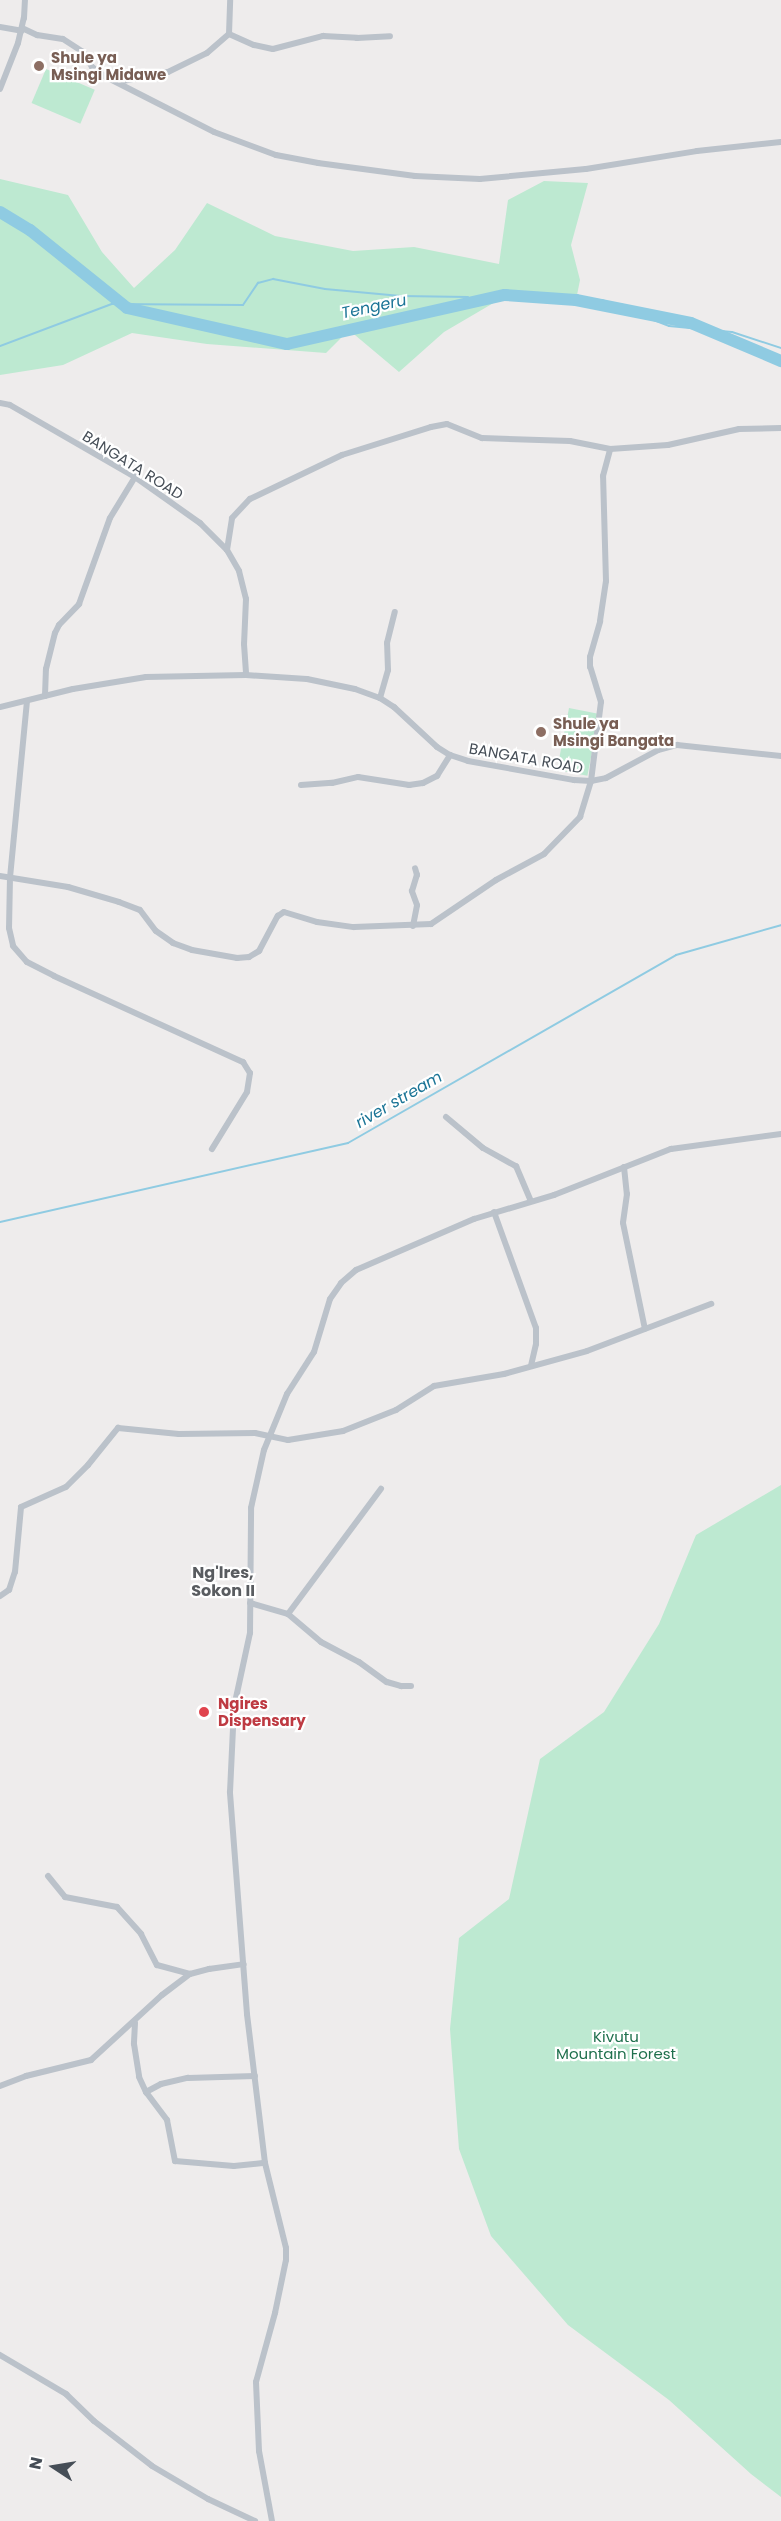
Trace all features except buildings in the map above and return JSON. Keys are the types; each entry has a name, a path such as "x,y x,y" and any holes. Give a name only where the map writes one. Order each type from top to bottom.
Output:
{"street":[{"path":"0,88 22,30 25,0"},
{"path":"117,82 180,68 207,53 229,34 230,0"},
{"path":"0,27 63,39 82,52 92,67 214,132 276,155 318,163 442,179 480,179 575,170 697,151 781,142"},
{"path":"229,34 254,45 273,49 323,36 357,38 390,36"},
{"name":"BANGATA ROAD","path":"0,403 10,405 135,477 200,523 227,550 239,571 246,599 244,650 246,675"},
{"path":"227,550 232,518 250,500 342,455 411,432 444,424 482,438 570,441 610,449 668,445 739,429 781,428"},
{"path":"0,876 68,887 119,902 140,910 156,931 173,942 192,950 237,958 249,957 259,951 278,916 284,912 333,926 373,928 413,926 440,920 496,880 544,854 580,817 591,781 601,702 592,678 590,657 600,621 606,581 603,476 610,449"},
{"path":"45,696 46,669 55,633 59,625 79,604 110,518 135,477"},
{"path":"380,698 388,670 387,643 395,612"},
{"name":"BANGATA ROAD","path":"0,706 146,677 246,675 308,679 344,686 380,698 437,747 450,755 591,781 612,776 658,750 677,745 781,756"},
{"path":"27,700 10,877 10,937 17,953 27,962 234,1057 248,1068 250,1080 247,1092 212,1149"},
{"path":"301,785 332,783 357,777 410,785 423,783 436,776 450,755"},
{"path":"413,926 417,905 412,891 417,875 415,868"},
{"path":"446,1117 483,1148 516,1166 531,1201"},
{"path":"272,2521 260,2451 256,2382 286,2260 284,2236 265,2163 255,2076 231,1835 230,1749 234,1707 250,1633 251,1508 257,1474 269,1436 287,1394 314,1352 326,1308 341,1283 362,1267 494,1212 560,1192 683,1146 722,1144 781,1134"},
{"path":"624,1167 627,1194 623,1223 645,1329"},
{"path":"494,1212 536,1328 536,1344 531,1365"},
{"path":"0,1596 9,1590 15,1572 21,1507 66,1486 88,1465 116,1429 128,1427 179,1434 269,1436 291,1440 349,1430 396,1410 434,1386 504,1374 587,1351 711,1305"},
{"path":"288,1614 381,1489"},
{"path":"250,1602 288,1614 321,1642 359,1662 387,1682 411,1686"},
{"path":"48,1876 65,1897 117,1907 141,1934 157,1965 190,1974 244,1964"},
{"path":"0,2086 26,2076 91,2060 162,1995 190,1974"},
{"path":"135,2022 136,2061 146,2092 167,2120 175,2161 234,2166 265,2163"},
{"path":"146,2092 161,2084 188,2078 255,2076"},
{"path":"0,2355 66,2394 94,2421 152,2466 208,2499 255,2521"}],"green space":[{"path":"46,69 95,90 80,124 32,103"},
{"path":"0,179 68,195 102,252 134,288 175,250 207,203 275,236 353,251 414,247 499,264 508,200 544,181 588,183 571,245 580,280 576,300 502,298 444,332 399,372 349,330 326,353 207,344 132,333 63,365 0,375"},
{"path":"569,708 599,714 587,776 557,770"},
{"name":"Kivutu Mountain Forest","path":"781,1485 781,2497 751,2474 669,2400 568,2325 491,2236 459,2149 450,2029 459,1938 509,1899 540,1759 604,1712 659,1624 696,1535"}],"waterway":[{"name":"Tengeru","path":"0,212 30,230 127,308 287,344 505,295 576,300 691,323 781,361"},
{"path":"0,346 112,304 243,305 258,283 273,279 325,289 401,296 468,297"},
{"name":"Tengeru","path":"518,299 602,300 669,326 732,332 781,348"},
{"name":"river stream","path":"0,1222 348,1143 676,955 781,925"}],"place":[{"name":"Shule ya Msingi Midawe","path":"39,66"},
{"name":"Shule ya Msingi Bangata","path":"541,732"},
{"name":"Ngires Dispensary","path":"204,1712"}],"district":[{"name":"Ng'lres, Sokon II","path":"223,1582"}]}
